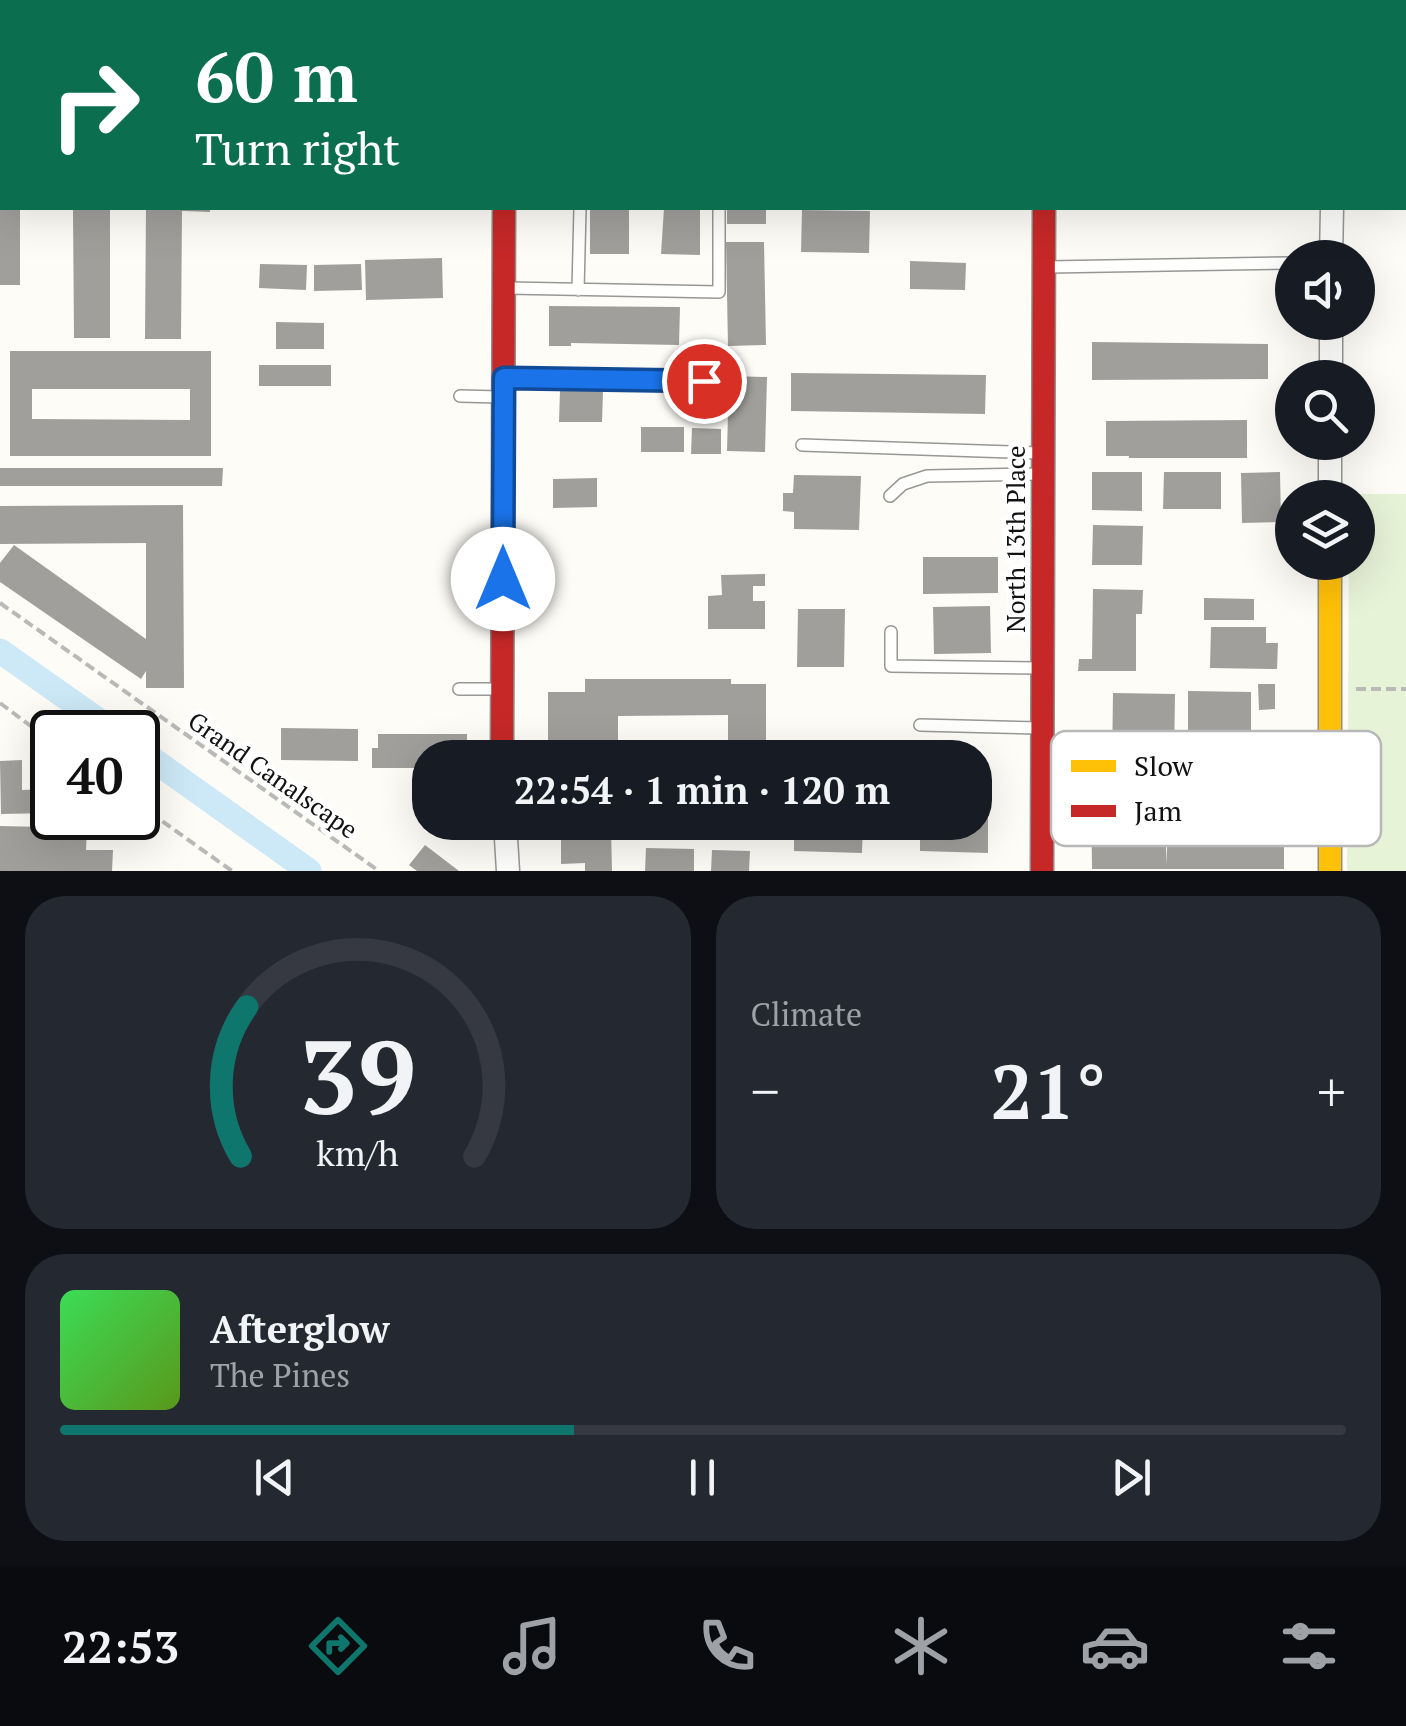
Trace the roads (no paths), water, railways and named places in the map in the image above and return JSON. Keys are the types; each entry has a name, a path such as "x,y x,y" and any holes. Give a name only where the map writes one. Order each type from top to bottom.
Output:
{"street":[{"path":"502,740 504,210"},
{"name":"North 13th Place","path":"1042,871 1044,210"},
{"path":"1331,240 1332,210"},
{"path":"1330,580 1330,731"},
{"path":"506,840 508,871"}],"lane":[{"path":"578,290 580,210"},
{"path":"504,288 719,292 720,210"},
{"path":"1044,266 1275,263"},
{"path":"460,396 504,388 704,381"},
{"path":"802,445 1043,463"},
{"path":"890,496 903,484 927,476 1043,463"},
{"path":"891,632 891,666 1043,668"},
{"path":"458,690 503,689"},
{"path":"920,726 1042,728"}],"waterway":[{"path":"0,651 84,710"},
{"path":"160,765 309,871"}]}
